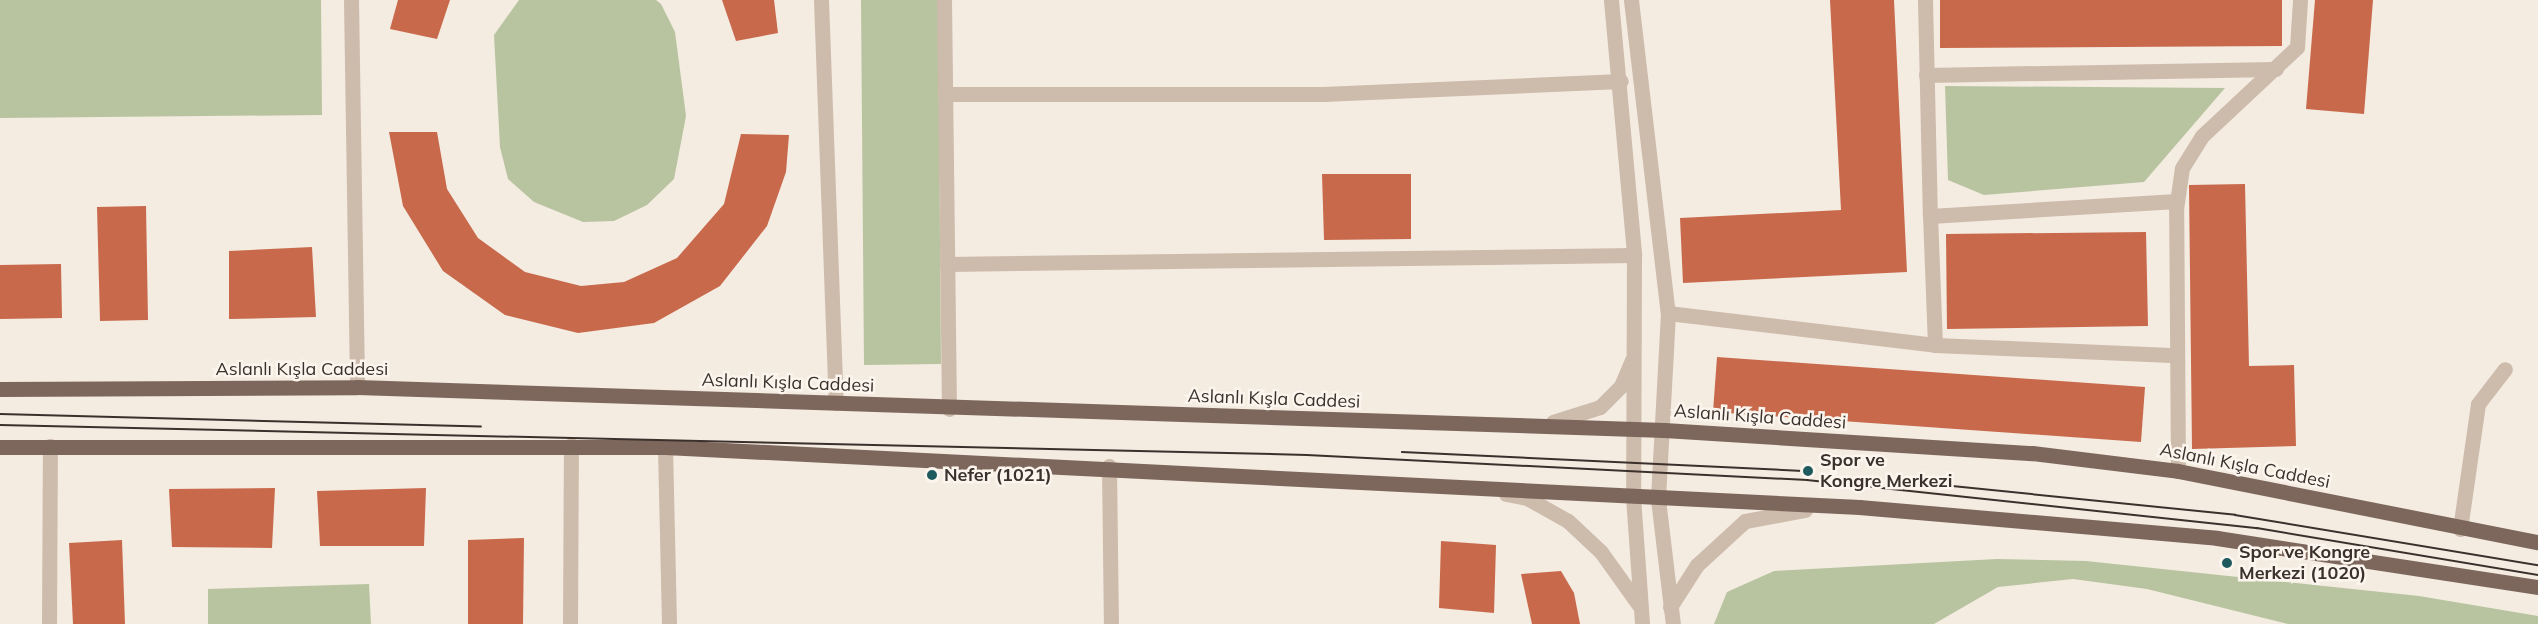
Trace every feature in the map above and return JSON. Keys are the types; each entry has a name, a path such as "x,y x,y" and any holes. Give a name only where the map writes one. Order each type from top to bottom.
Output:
{"main road":[{"name":"Aslanlı Kışla Caddesi","path":"0,388 357,387 949,409 1664,430 2032,453 2178,471 2460,529 2538,542"},
{"path":"0,447 571,445 665,447 1108,466 1659,499 1859,507 2217,538 2538,587"}],"street":[{"path":"351,0 357,387"},
{"path":"821,0 836,403"},
{"path":"944,0 947,94 949,409"},
{"path":"1611,0 1621,81 1634,255 1636,351 1633,497 1642,624"},
{"path":"1631,0 1668,313 1659,499 1673,624"},
{"path":"1925,0 1935,345"},
{"path":"2178,471 2177,201 2182,168 2202,136 2276,69 2297,46 2300,0"},
{"path":"1926,75 2276,69"},
{"path":"947,94 1323,94 1621,81"},
{"path":"1930,216 2177,201"},
{"path":"947,264 1634,255"},
{"path":"1668,313 1935,345 2178,355"},
{"path":"1530,425 1577,419 1600,407 1621,386 1636,351"},
{"path":"2460,529 2478,404 2505,369"},
{"path":"570,624 571,445"},
{"path":"49,624 50,446"},
{"path":"665,447 669,624"},
{"path":"1108,466 1111,624"},
{"path":"1485,489 1527,498 1569,521 1602,552 1639,605"},
{"path":"1670,607 1697,565 1744,521 1777,512 1859,507"}],"green space":[{"path":"0,0 321,0 322,115 0,118"},
{"path":"519,0 656,0 661,4 675,32 686,116 674,179 647,205 614,221 583,222 534,202 508,179 500,147 494,35"},
{"path":"861,0 938,0 941,364 864,365"},
{"path":"1945,86 2225,88 2144,182 1984,195 1948,180"},
{"path":"1997,559 2086,561 2419,596 2538,616 2538,624 2288,624 2147,589 2073,579 1998,587 1934,624 1714,624 1727,592 1774,571"},
{"path":"369,584 371,624 208,624 208,589"}],"building":[{"path":"398,0 450,0 437,39 390,29"},
{"path":"722,0 774,0 778,33 736,41"},
{"path":"1830,0 1894,0 1907,272 1683,283 1680,218 1841,210"},
{"path":"1940,0 2282,0 2282,46 1940,48"},
{"path":"2315,0 2373,0 2364,114 2306,109"},
{"path":"389,132 437,132 447,189 478,238 525,272 581,286 624,282 677,258 724,204 741,134 789,135 786,172 767,226 720,286 654,323 578,333 505,315 443,271 403,206"},
{"path":"1322,174 1411,174 1411,239 1324,240"},
{"path":"2245,184 2249,366 2294,365 2296,446 2192,449 2189,185"},
{"path":"146,206 148,320 100,321 97,207"},
{"path":"2146,232 2148,326 1947,329 1946,234"},
{"path":"312,247 316,317 229,319 229,251"},
{"path":"61,264 62,318 0,319 0,265"},
{"path":"1717,357 2145,387 2141,442 1713,412"},
{"path":"275,488 272,548 172,547 169,489"},
{"path":"426,488 424,546 320,546 317,491"},
{"path":"524,538 523,624 468,624 468,540"},
{"path":"122,540 125,624 73,624 69,543"},
{"path":"1441,541 1496,545 1494,613 1439,608"},
{"path":"1561,571 1574,593 1580,624 1532,624 1521,574"}],"tram line":[{"path":"0,414 481,427"},
{"path":"0,425 1307,455 1807,480 2257,528 2538,575"},
{"path":"1402,452 1803,471"},
{"path":"1893,480 2235,515 2538,565"}],"place":[{"name":"Spor ve Kongre Merkezi","path":"1808,471"},
{"name":"Nefer (1021)","path":"932,475"},
{"name":"Spor ve Kongre Merkezi (1020)","path":"2227,563"}]}
